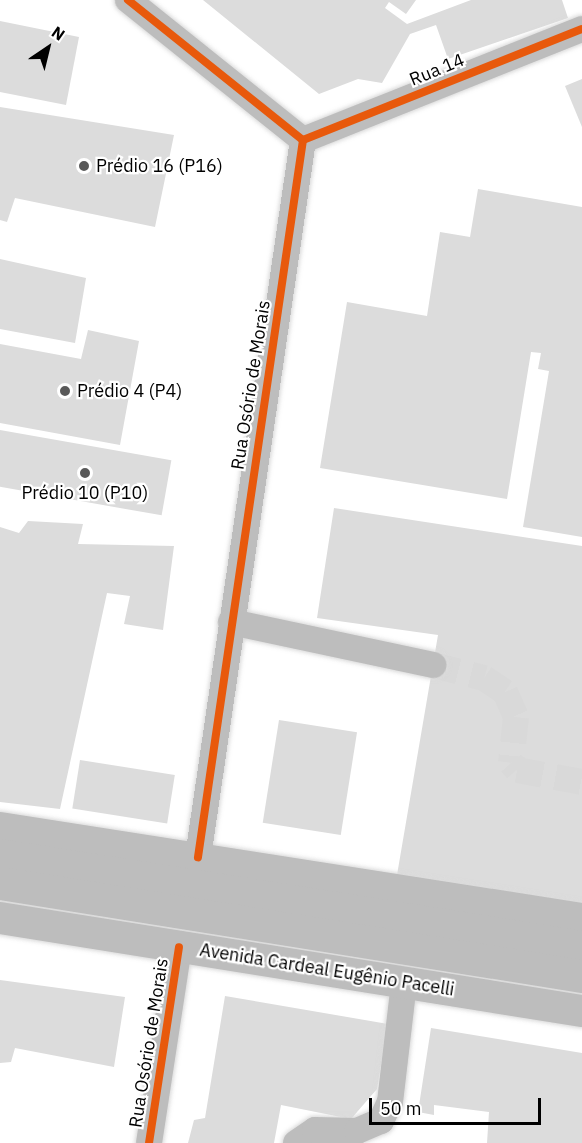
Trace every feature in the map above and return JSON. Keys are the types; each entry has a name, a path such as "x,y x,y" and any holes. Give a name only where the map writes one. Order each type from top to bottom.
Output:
{"highway":[{"path":"0,855 582,947"},
{"name":"Avenida Cardeal Eugênio Pacelli","path":"0,884 582,976"}],"main road":[{"path":"0,828 198,857 582,919"},
{"name":"Avenida Cardeal Eugênio Pacelli","path":"0,918 582,1011"}],"street":[{"path":"128,0 303,140"},
{"name":"Rua 14","path":"303,140 582,29"},
{"name":"Rua Osório de Morais","path":"198,857 303,140"},
{"path":"231,622 433,665"},
{"name":"Rua Osório de Morais","path":"149,1143 179,947"},
{"path":"382,1143 383,1117 390,1102 404,983"},
{"path":"296,1143 315,1130 357,1131 383,1117"}],"building":[{"path":"203,0 416,0 406,14 389,2 385,8 407,24 471,0 562,0 568,18 448,59 436,25 410,34 382,83 358,79 319,94"},
{"path":"0,21 79,37 66,105 0,92"},
{"path":"582,79 582,127 565,86"},
{"name":"Prédio 16 (P16)","path":"0,107 174,135 155,227 15,198 7,222 0,220"},
{"path":"478,189 582,207 582,537 523,527 549,371 538,369 541,353 531,352 507,499 320,468 347,302 427,316 440,232 470,237"},
{"path":"0,259 86,278 75,343 0,329"},
{"name":"Prédio 4 (P4)","path":"88,330 139,341 120,445 0,423 0,344 81,359"},
{"name":"Prédio 10 (P10)","path":"0,430 171,460 162,515 0,487"},
{"path":"334,508 582,546 582,905 397,875 438,635 317,618"},
{"path":"28,521 83,524 78,544 174,546 163,630 124,624 130,596 107,593 60,809 0,802 0,527 19,533"},
{"path":"279,720 357,732 341,835 263,823"},
{"path":"80,760 175,775 167,823 72,808"},
{"path":"0,980 125,997 114,1067 15,1048 11,1062 0,1063"},
{"path":"225,996 388,1024 377,1089 351,1119 281,1105 274,1143 188,1143 194,1120 205,1118"},
{"path":"431,1028 582,1053 582,1143 487,1143 489,1112 434,1105 434,1115 418,1112"}],"tunnel":[{"path":"433,665 484,678 505,692 516,717 511,763 517,770 582,782"}],"cycle path":[{"path":"128,0 303,140 198,857"},
{"path":"303,140 582,29"},
{"path":"149,1143 179,947"}],"place":[{"name":"Prédio 16 (P16)","path":"84,166"},
{"name":"Prédio 4 (P4)","path":"65,391"},
{"name":"Prédio 10 (P10)","path":"85,473"}]}
